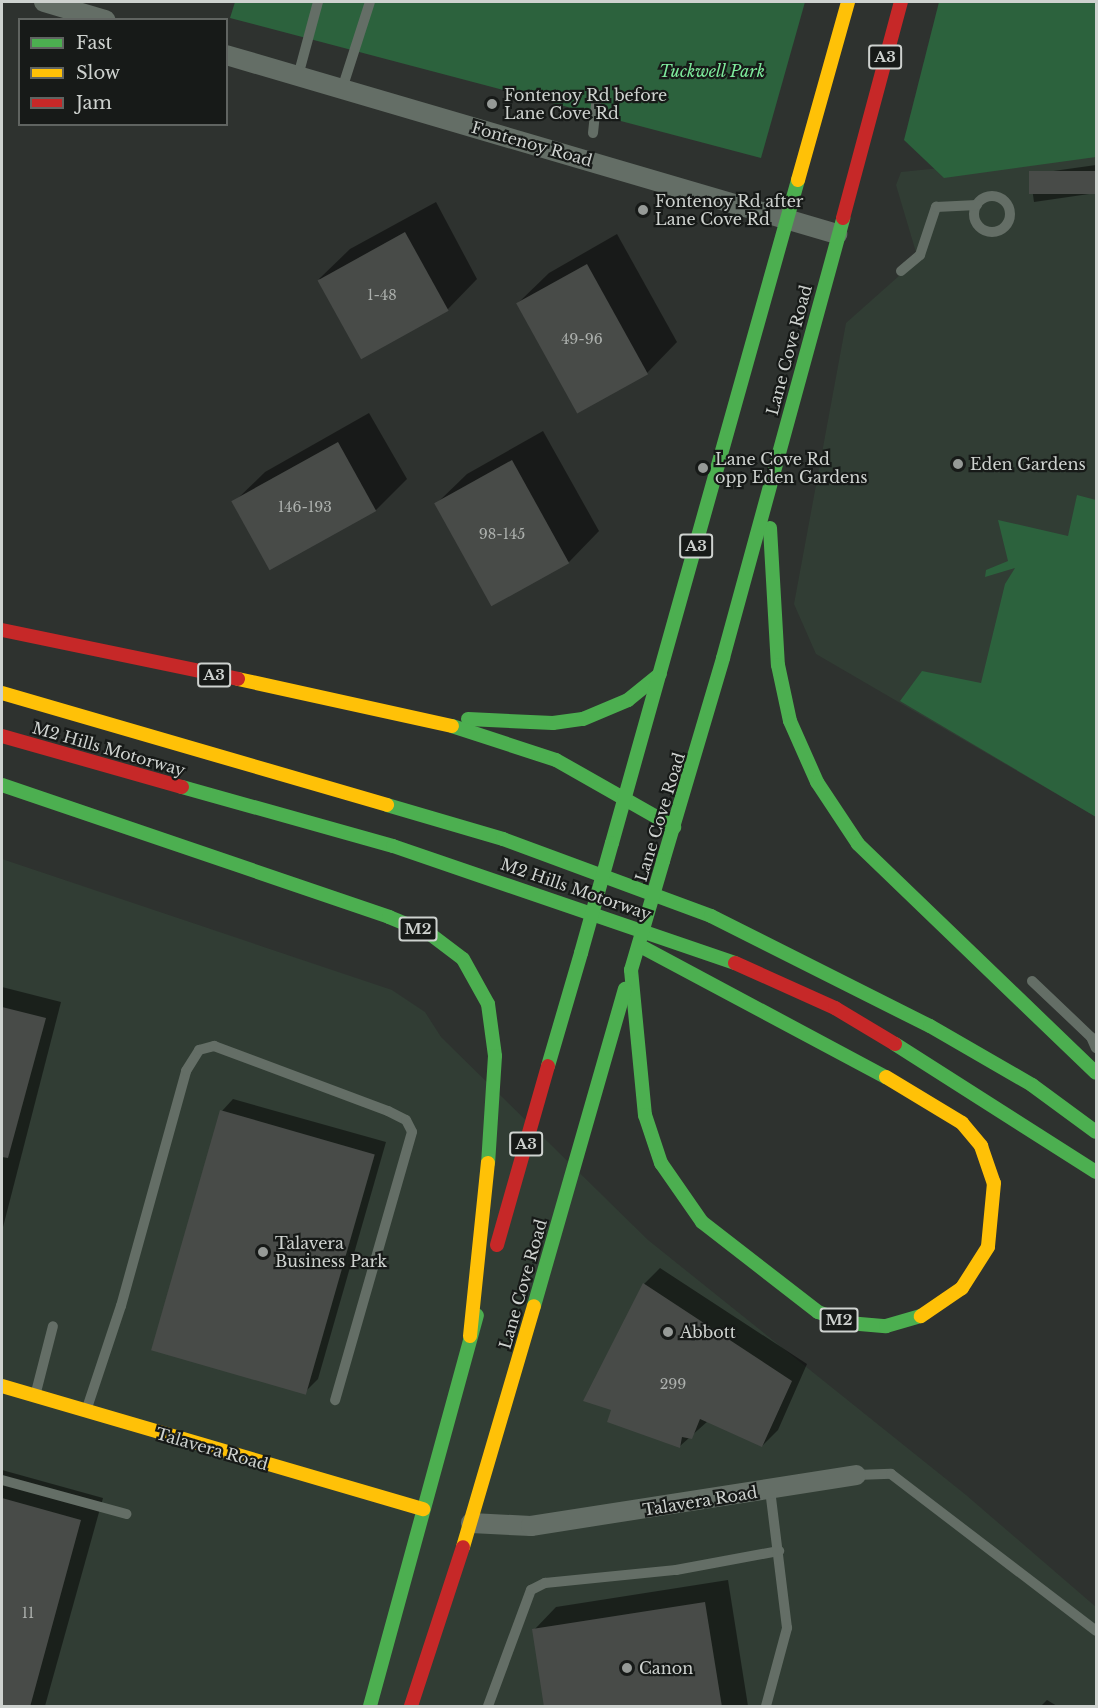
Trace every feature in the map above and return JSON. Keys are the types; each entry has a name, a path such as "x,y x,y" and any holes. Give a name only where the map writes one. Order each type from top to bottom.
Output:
{"main road":[{"name":"A3","path":"370,1707 470,1336 581,953 848,2"},
{"name":"Lane Cove Road","path":"411,1707 471,1523 630,970 674,827 770,485 901,2"},
{"path":"770,485 771,595 778,664 790,721 817,782 858,844 1096,1073"},
{"name":"A3","path":"2,630 425,717 556,760 674,827"},
{"name":"A3","path":"425,717 553,723 584,719 628,700 660,674"},
{"name":"M2 Hills Motorway","path":"2,693 503,839 711,916 831,972 930,1026 1032,1085 1096,1132"},
{"name":"M2 Hills Motorway","path":"2,735 393,846 705,950 835,1008 970,1088 1096,1172"},
{"name":"M2","path":"2,785 389,917 430,934 463,959 488,1004 495,1056 486,1198 470,1336"},
{"name":"M2","path":"589,910 627,940 755,1004 921,1095 962,1123 981,1146 994,1183 993,1231 988,1247 962,1288 918,1318 886,1326 848,1323 818,1312 759,1270 702,1221 662,1163 645,1115 630,970"},
{"name":"Talavera Road","path":"2,1386 471,1523"}],"street":[{"path":"46,2 98,18"},
{"name":"Fontenoy Road","path":"228,56 837,234"},
{"name":"Talavera Road","path":"471,1523 531,1526 856,1475"}],"lane":[{"path":"298,76 318,2"},
{"path":"342,89 370,2"},
{"path":"593,133 597,94"},
{"path":"901,271 920,255 936,207 977,205"},
{"path":"1032,981 1091,1037 1096,1047"},
{"path":"86,1411 121,1306 186,1071 199,1050 214,1046 388,1111 406,1120 412,1132 335,1400"},
{"path":"35,1396 53,1326"},
{"path":"856,1475 891,1474 1096,1631"},
{"path":"2,1480 126,1514"},
{"path":"766,1707 787,1628 770,1490"},
{"path":"488,1707 531,1590 545,1583 676,1570 779,1551"}],"shaded area":[{"name":"Eden Gardens","path":"1096,152 1096,817 816,654 794,604 846,323 918,259 896,185 901,172"},
{"path":"2,859 392,990 425,1012 441,1037 648,1240 966,1495 1096,1607 1096,1706 2,1706"}],"green space":[{"name":"Tuckwell Park","path":"235,2 805,2 761,158 230,18"},
{"path":"939,2 1096,2 1096,157 944,178 904,140"},
{"path":"1077,495 1096,500 1096,817 900,701 922,671 981,683 1005,584 1015,568 985,577 986,570 1008,561 998,520 1068,536"}],"building":[{"path":"1029,171 1096,171 1096,194 1029,194"},
{"path":"405,232 449,311 361,359 318,280"},
{"path":"587,264 648,374 577,413 516,303"},
{"path":"338,442 376,511 270,570 231,501"},
{"path":"512,460 569,563 491,606 434,503"},
{"path":"2,1007 46,1018 8,1158 2,1157"},
{"name":"Talavera Business Park","path":"220,1110 375,1154 306,1395 151,1350"},
{"name":"Abbott","path":"643,1283 792,1381 762,1447 700,1419 692,1439 682,1437 680,1448 607,1422 611,1410 583,1401"},
{"path":"2,1498 81,1520 30,1707 2,1707"},
{"name":"Canon","path":"705,1602 722,1707 544,1707 532,1629"}],"traffic: fast":[{"path":"612,843 798,180"},
{"path":"663,861 723,658 843,218"},
{"path":"770,528 778,665 790,721 817,782 858,844 1096,1073"},
{"path":"468,719 553,723 583,719 628,700 660,674"},
{"path":"452,726 556,760 674,827"},
{"path":"2,785 389,917 430,934 463,959 488,1004 495,1056 488,1163"},
{"path":"182,787 393,846 735,963"},
{"path":"387,805 503,839 711,916 930,1026 1032,1085 1096,1132"},
{"path":"581,953 612,843"},
{"path":"631,970 663,861"},
{"path":"644,948 886,1077"},
{"path":"548,1066 581,953"},
{"path":"631,970 645,1115 661,1163 702,1222 818,1312 848,1323 886,1326 921,1316"},
{"path":"534,1306 625,989"},
{"path":"895,1044 1096,1172"},
{"path":"370,1706 477,1315"}],"traffic: slow":[{"path":"798,180 848,2"},
{"path":"238,679 452,726"},
{"path":"2,693 387,805"},
{"path":"886,1077 962,1123 981,1146 994,1183 988,1247 962,1288 921,1316"},
{"path":"470,1336 488,1163"},
{"path":"463,1547 534,1306"},
{"path":"2,1386 423,1509"}],"traffic: jam":[{"path":"843,218 901,2"},
{"path":"2,630 238,679"},
{"path":"2,736 182,787"},
{"path":"735,963 835,1008 895,1044"},
{"path":"497,1245 548,1066"},
{"path":"411,1706 463,1547"}],"place":[{"name":"Fontenoy Rd before Lane Cove Rd","path":"492,104"},
{"name":"Fontenoy Rd after Lane Cove Rd","path":"643,210"},
{"name":"Eden Gardens","path":"958,464"},
{"name":"Lane Cove Rd opp Eden Gardens","path":"703,468"},
{"name":"Talavera Business Park","path":"263,1252"},
{"name":"Abbott","path":"668,1332"},
{"name":"Canon","path":"627,1668"}]}
